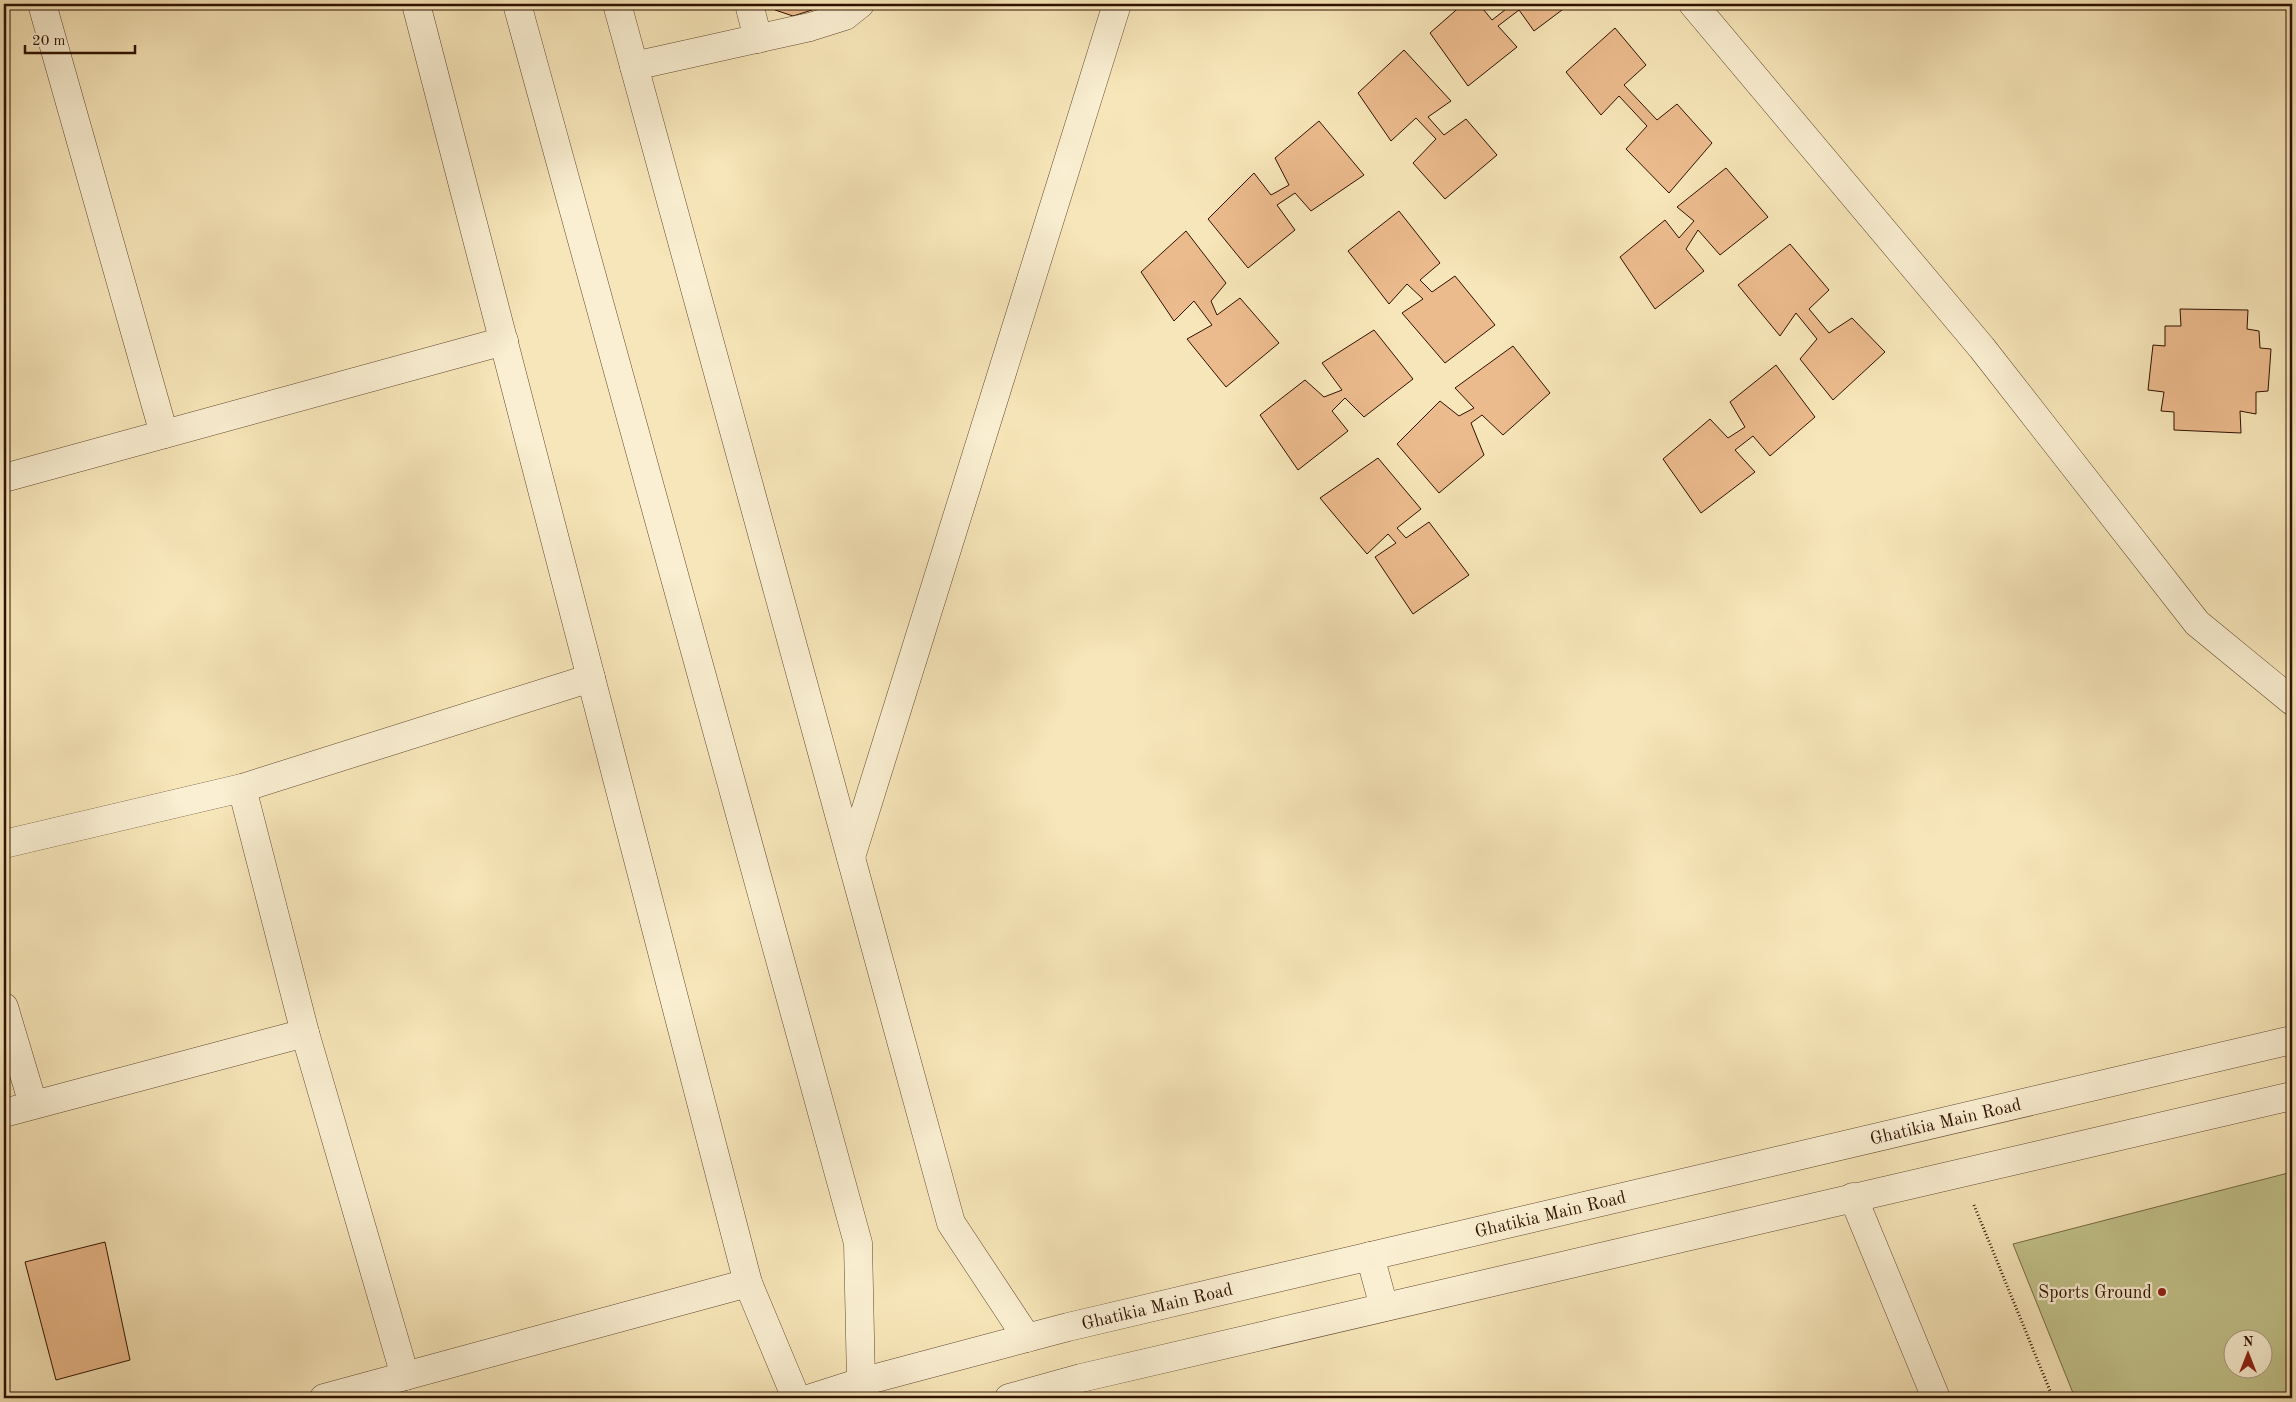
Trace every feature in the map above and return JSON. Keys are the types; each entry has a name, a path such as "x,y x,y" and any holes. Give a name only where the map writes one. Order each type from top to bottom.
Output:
{"street":[{"path":"42,4 164,434"},
{"path":"416,4 748,1283 796,1398"},
{"path":"517,4 858,1243 861,1382"},
{"path":"617,4 951,1223 1027,1338"},
{"path":"749,4 758,39"},
{"path":"634,66 810,27 845,16 860,4"},
{"path":"851,858 1117,4"},
{"path":"1693,4 1982,348 2197,624 2292,701"},
{"path":"4,478 504,342"},
{"path":"4,844 242,788 591,678"},
{"path":"242,788 305,1032 405,1376"},
{"path":"4,1007 33,1104"},
{"path":"4,1113 305,1032"},
{"name":"Ghatikia Main Road","path":"812,1398 861,1382 1027,1338 2292,1040"},
{"path":"1008,1398 1081,1378 2292,1096"},
{"path":"1853,1197 1936,1398"},
{"path":"1370,1256 1384,1307"},
{"path":"324,1398 748,1283"}],"path":[{"path":"1961,1174 2053,1398"}],"green space":[{"name":"Sports Ground","path":"2292,1172 2292,1398 2075,1398 2013,1244"}],"building":[{"path":"771,4 822,4 812,10 793,16 775,10"},
{"path":"1463,4 1479,4 1492,20 1510,6 1508,4 1570,4 1534,31 1519,10 1498,26 1517,47 1468,86 1430,33"},
{"path":"1615,28 1646,65 1624,85 1657,120 1677,104 1712,143 1669,193 1626,149 1647,126 1619,96 1601,115 1566,72"},
{"path":"1404,50 1451,101 1428,117 1444,135 1466,119 1497,155 1445,199 1413,163 1436,139 1416,118 1391,141 1358,93"},
{"path":"1319,121 1364,175 1311,211 1295,193 1277,205 1295,230 1248,268 1208,219 1254,173 1271,195 1289,185 1275,158"},
{"path":"1726,168 1768,217 1720,255 1698,230 1686,249 1704,271 1655,309 1620,257 1665,220 1679,238 1694,221 1677,207"},
{"path":"1399,211 1440,263 1420,280 1432,292 1455,276 1495,325 1445,363 1402,313 1423,299 1407,284 1389,304 1348,251"},
{"path":"1186,231 1226,283 1211,301 1217,315 1240,298 1279,343 1226,387 1187,339 1212,325 1194,301 1174,321 1141,272"},
{"path":"1790,244 1829,290 1809,309 1829,333 1852,318 1885,352 1833,400 1800,359 1817,339 1796,313 1780,336 1738,285"},
{"path":"2180,309 2248,310 2247,329 2259,331 2260,348 2271,349 2268,391 2256,392 2256,414 2240,411 2241,433 2174,430 2174,412 2161,411 2164,392 2148,390 2153,345 2165,346 2165,326 2181,326"},
{"path":"1374,330 1413,379 1364,417 1345,398 1332,411 1348,431 1298,470 1260,415 1305,380 1324,397 1342,390 1322,363"},
{"path":"1513,346 1550,393 1503,435 1482,415 1471,423 1484,455 1439,493 1397,444 1440,401 1459,416 1474,408 1455,388"},
{"path":"1776,365 1815,417 1770,456 1753,436 1735,450 1755,472 1701,513 1663,459 1710,419 1728,438 1745,427 1730,402"},
{"path":"1378,458 1421,509 1397,528 1406,538 1429,522 1469,575 1413,614 1375,557 1396,543 1388,534 1367,554 1320,498"},
{"path":"105,1242 130,1360 56,1380 25,1262"}],"place":[{"name":"Sports Ground","path":"2162,1292"}]}
